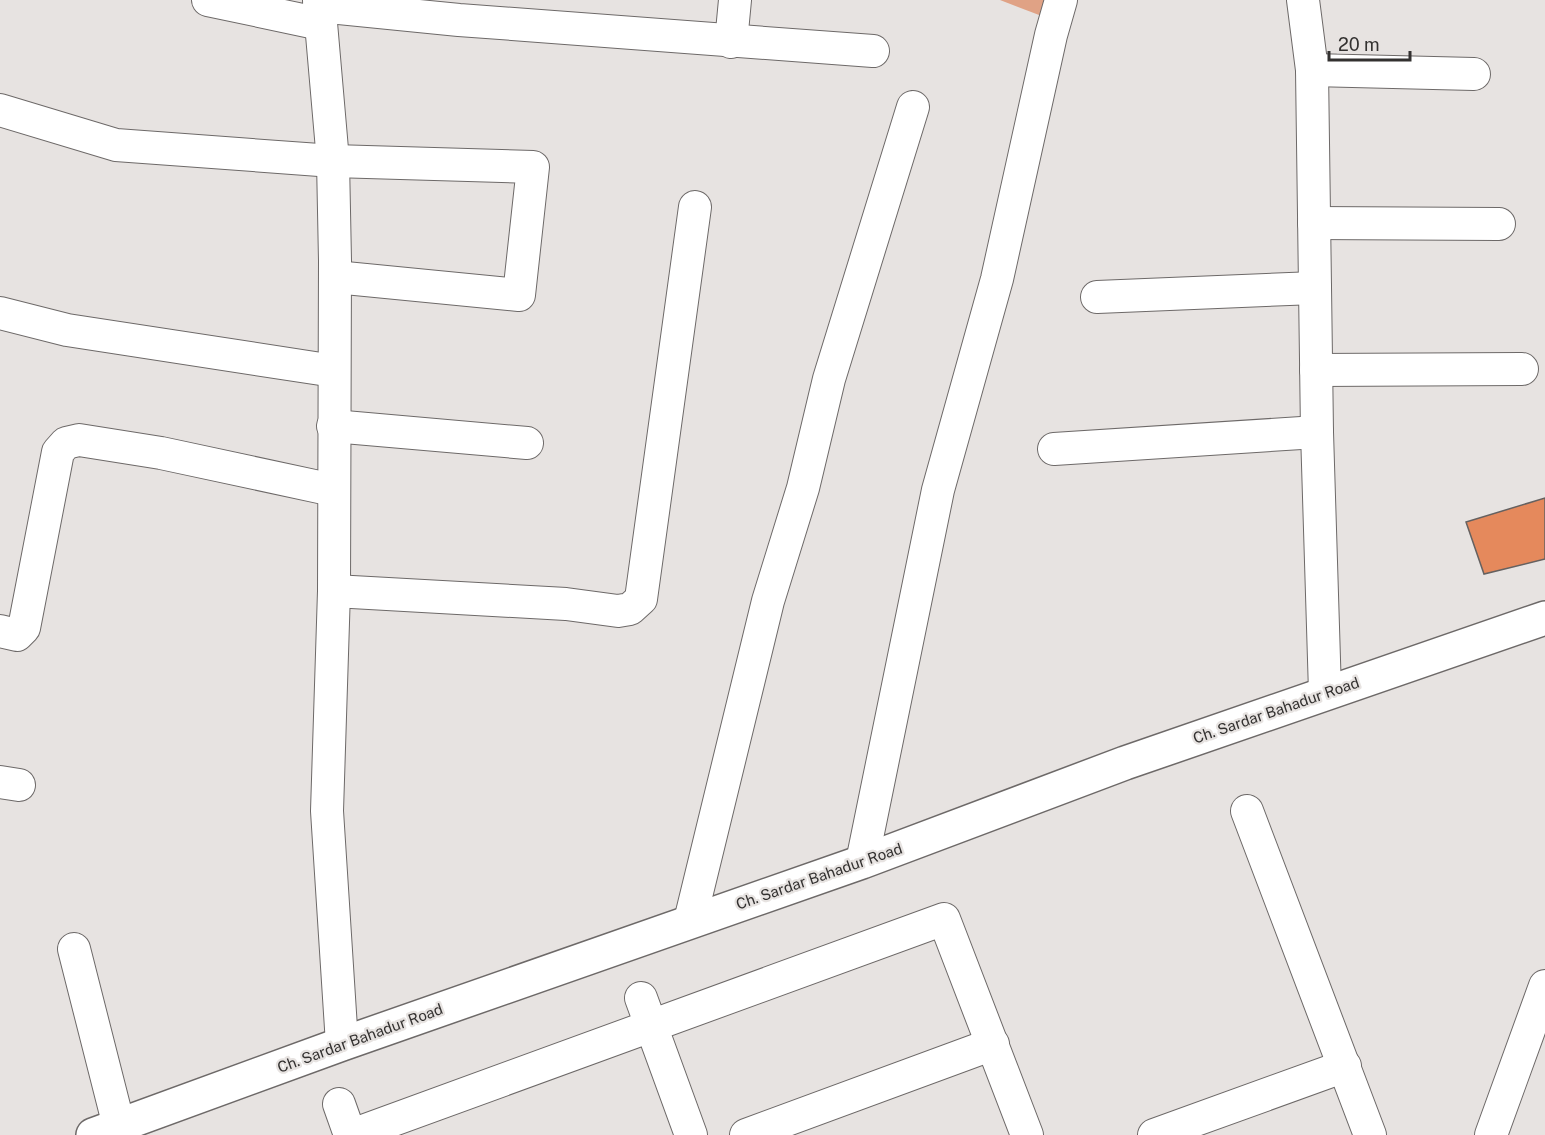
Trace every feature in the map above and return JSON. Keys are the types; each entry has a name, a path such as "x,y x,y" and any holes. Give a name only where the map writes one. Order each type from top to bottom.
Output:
{"main road":[{"name":"Ch. Sardar Bahadur Road","path":"106,1130 342,1044 861,862 1125,763 1325,692 1545,618"}],"street":[{"path":"208,0 731,42 873,51"},
{"path":"731,42 735,0"},
{"path":"861,862 938,490 997,279 1051,35 1061,0"},
{"path":"1303,0 1312,70 1317,432 1325,692"},
{"path":"320,10 333,161 335,277 334,591 327,811 342,1044"},
{"path":"1312,70 1474,74"},
{"path":"690,921 768,601 803,488 829,379 913,107"},
{"path":"0,110 116,145 333,161 533,167 519,295 335,277"},
{"path":"334,591 566,604 618,612 630,609 641,599 695,207"},
{"path":"1314,223 1499,224"},
{"path":"1097,297 1315,288"},
{"path":"0,313 67,330 334,371"},
{"path":"1316,370 1522,369"},
{"path":"333,426 527,443"},
{"path":"1054,449 1317,432"},
{"path":"0,632 17,635 24,628 58,452 66,443 79,440 161,453 333,490"},
{"path":"1247,811 1370,1135"},
{"path":"339,1104 351,1135 646,1012 945,919 1027,1135"},
{"path":"74,949 106,1130"},
{"path":"1491,1135 1545,986"},
{"path":"646,1012 691,1135"},
{"path":"746,1135 993,1044"},
{"path":"1154,1135 1345,1066"}],"shaded area":[{"path":"1000,0 1052,0 1047,18"}],"building":[{"path":"1545,498 1545,559 1484,574 1466,522"}]}
